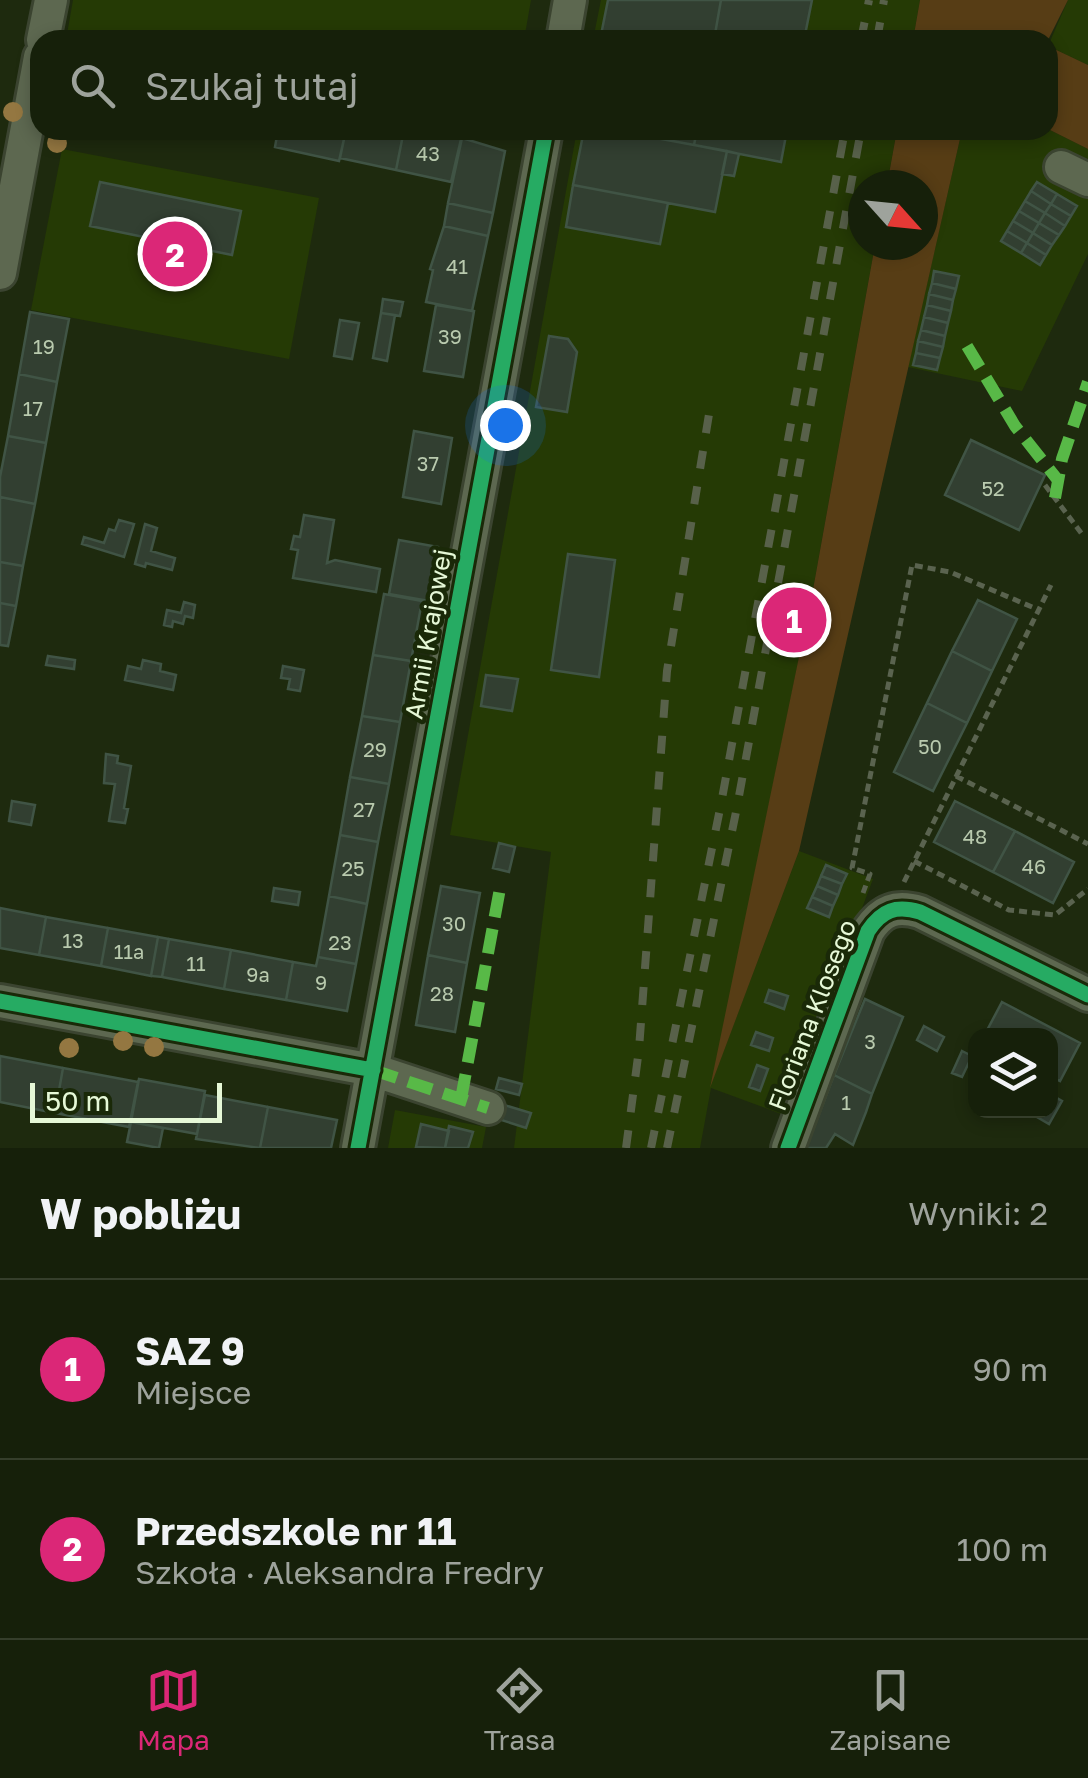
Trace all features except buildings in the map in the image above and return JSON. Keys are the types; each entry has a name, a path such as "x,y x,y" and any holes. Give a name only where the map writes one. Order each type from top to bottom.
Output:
{"street":[{"path":"45,30 51,0"},
{"path":"565,30 570,0"},
{"path":"0,274 10,169 30,94"},
{"name":"Armii Krajowej","path":"358,1148 544,140"},
{"path":"885,913 920,912 1088,995"},
{"name":"Floriana Klosego","path":"788,1148 868,931 885,913"},
{"path":"0,1001 373,1070 488,1108"}],"path":[{"path":"1045,485 1082,534"},
{"path":"1039,610 950,572 912,566 852,868 870,874 860,902 885,913 1052,585"},
{"path":"956,776 1088,844"},
{"path":"914,861 1009,910 1055,915 1088,889"}],"shaded area":[{"path":"73,0 531,0 526,30 68,30"},
{"path":"601,0 920,0 915,30 595,30"},
{"path":"920,0 1068,0 1053,30 915,30"},
{"path":"1068,0 1088,0 1088,65 1058,51 1058,30 1055,30"},
{"path":"1058,51 1088,65 1088,149 1058,134"},
{"path":"1058,134 1088,149 1088,254 1022,391 908,367 932,260 938,260 938,235 960,140 1058,140"},
{"path":"575,140 895,140 890,170 848,170 848,260 872,260 814,584 713,1079 799,851 873,879 784,1115 711,1088 700,1148 514,1148 551,852 450,835"},
{"path":"895,140 960,140 938,236 938,170 890,170"},
{"path":"62,149 319,198 289,359 31,310"},
{"path":"872,260 933,260 799,851 710,1088 814,584"},
{"path":"395,1110 486,1127 482,1148 388,1148"}],"railway":[{"path":"863,30 869,0"},
{"path":"879,30 884,0"},
{"path":"651,1148 721,804 843,140"},
{"path":"667,1148 737,807 859,140"},
{"path":"626,1148 639,1049 667,671 710,408"}],"marked path":[{"path":"967,346 1015,426 1057,479"},
{"path":"1055,498 1062,459 1088,382"},
{"path":"461,1099 501,883"},
{"path":"373,1070 488,1108"}],"cycle path":[{"path":"358,1148 544,140"},
{"path":"788,1148 868,931 884,914 897,909 920,912 1088,995"},
{"path":"0,1001 373,1070"}],"place":[{"name":"Przedszkole nr 11","path":"175,254"},
{"name":"SAZ 9","path":"794,620"}]}
